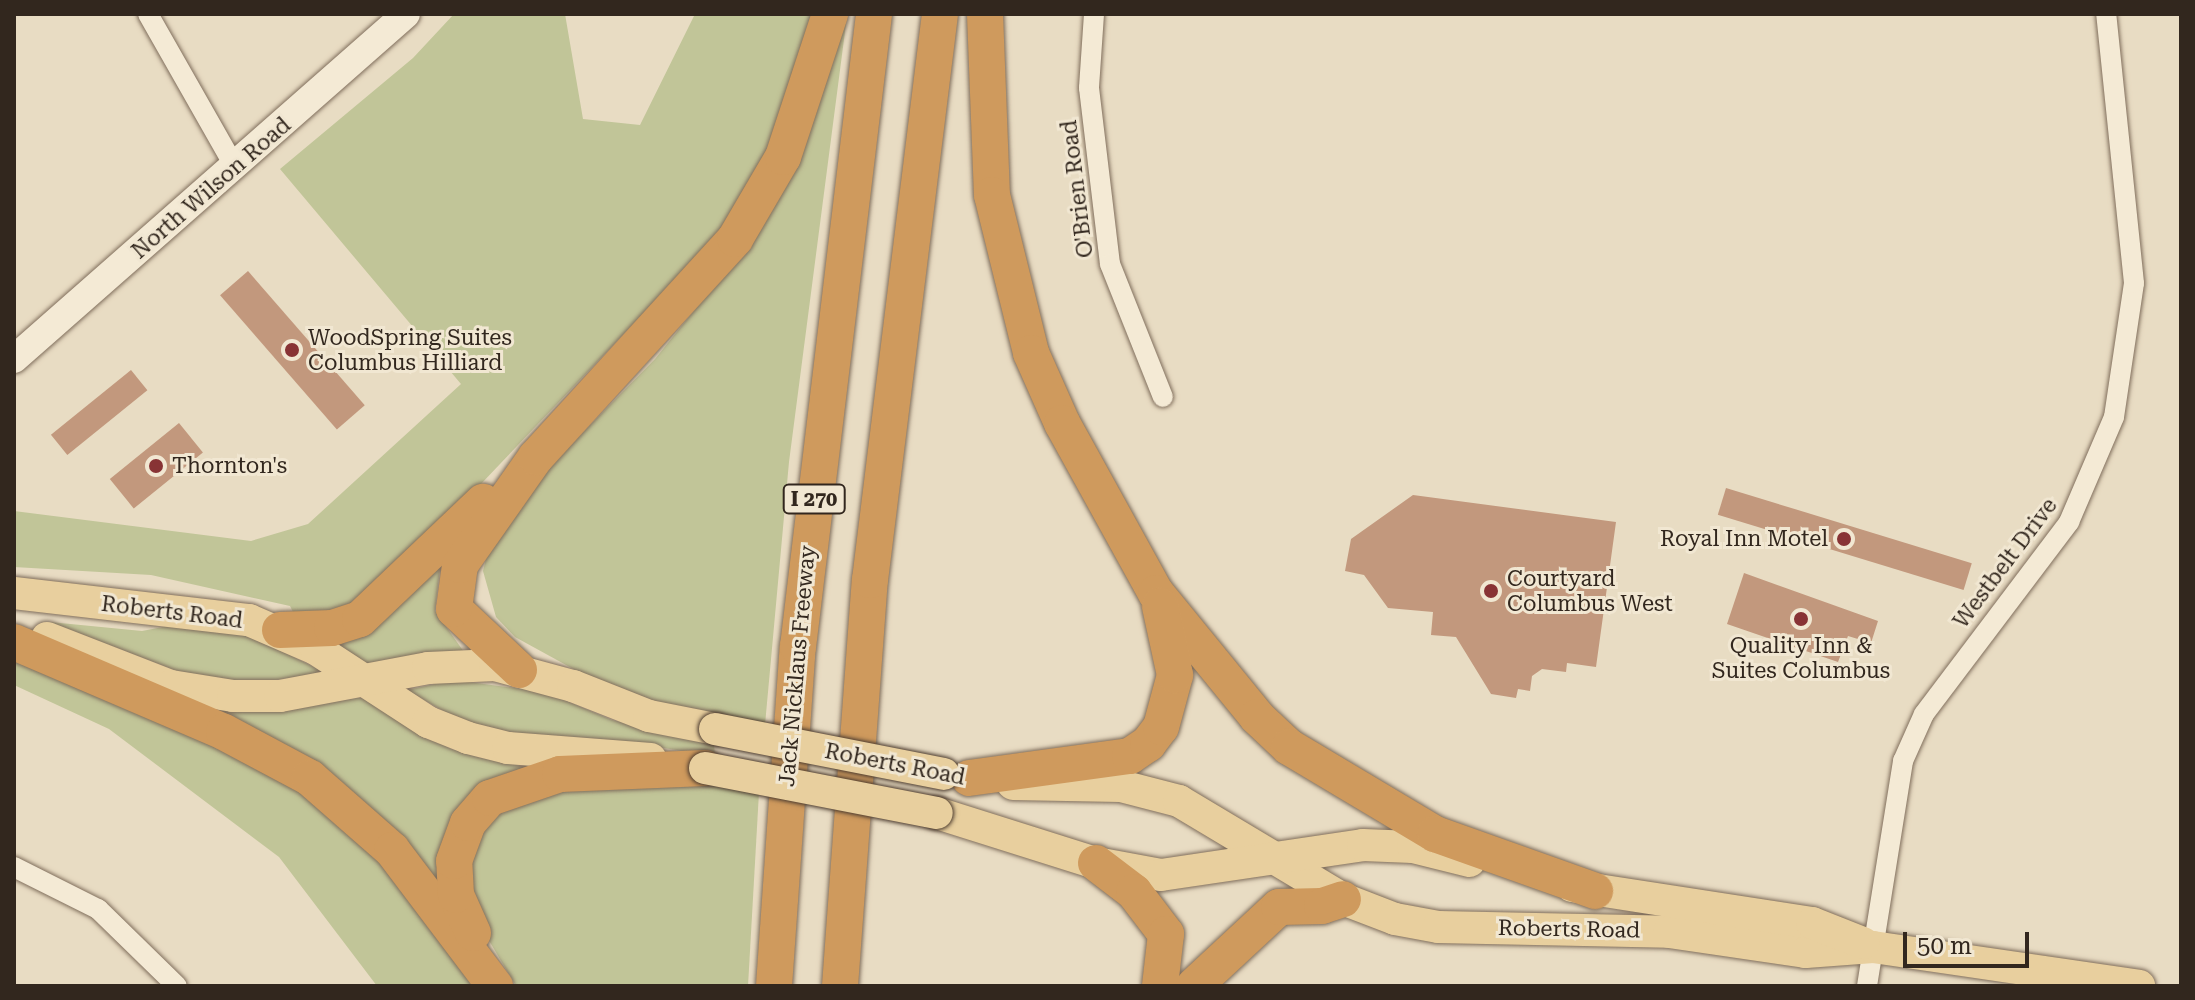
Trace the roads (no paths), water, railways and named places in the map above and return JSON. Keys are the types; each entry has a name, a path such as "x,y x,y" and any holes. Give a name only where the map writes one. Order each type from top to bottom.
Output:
{"highway":[{"path":"280,630 332,628 360,619 536,457 676,307 761,200 794,129 830,14"},
{"name":"Jack Nicklaus Freeway","path":"774,986 798,647 874,14"},
{"name":"I 270","path":"840,986 870,580 940,14"},
{"path":"985,14 992,195 1031,353 1069,437 1156,593 1257,717 1289,747 1435,834 1595,891"},
{"path":"519,670 461,620 453,585 471,544 536,457"},
{"path":"956,776 1117,759 1148,744 1166,715 1175,675 1156,593"},
{"path":"14,642 224,732 310,778 392,850 496,986"},
{"path":"496,986 454,883 457,844 478,809 505,789 560,774 705,768"},
{"path":"1096,863 1134,892 1161,925 1167,958 1160,986"},
{"path":"1194,986 1279,907 1343,899"}],"main road":[{"name":"North Wilson Road","path":"14,359 406,14"},
{"name":"Roberts Road","path":"14,593 212,612 280,630 428,722 508,748 705,768 937,813 1096,863 1172,875 1346,846 1413,847 1595,891 1812,923 1873,947"},
{"name":"Roberts Road","path":"14,627 171,686 209,693 280,696 450,665 519,670 649,716 956,776 1150,792 1206,812 1343,899 1438,927 1588,926 1806,952 1873,947 2139,986"}],"street":[{"path":"148,14 235,167"},
{"name":"O'Brien Road","path":"1094,14 1089,88 1110,264 1163,397"},
{"name":"Westbelt Drive","path":"1867,986 1903,761 1913,737 1969,650 2069,522 2118,404 2134,283 2106,14"},
{"path":"14,867 98,909 177,986"}],"place":[{"name":"WoodSpring Suites Columbus Hilliard","path":"292,350"},
{"name":"Thornton's","path":"156,466"},
{"name":"Royal Inn Motel","path":"1844,539"},
{"name":"Courtyard Columbus West","path":"1491,591"},
{"name":"Quality Inn & Suites Columbus","path":"1801,619"}]}
